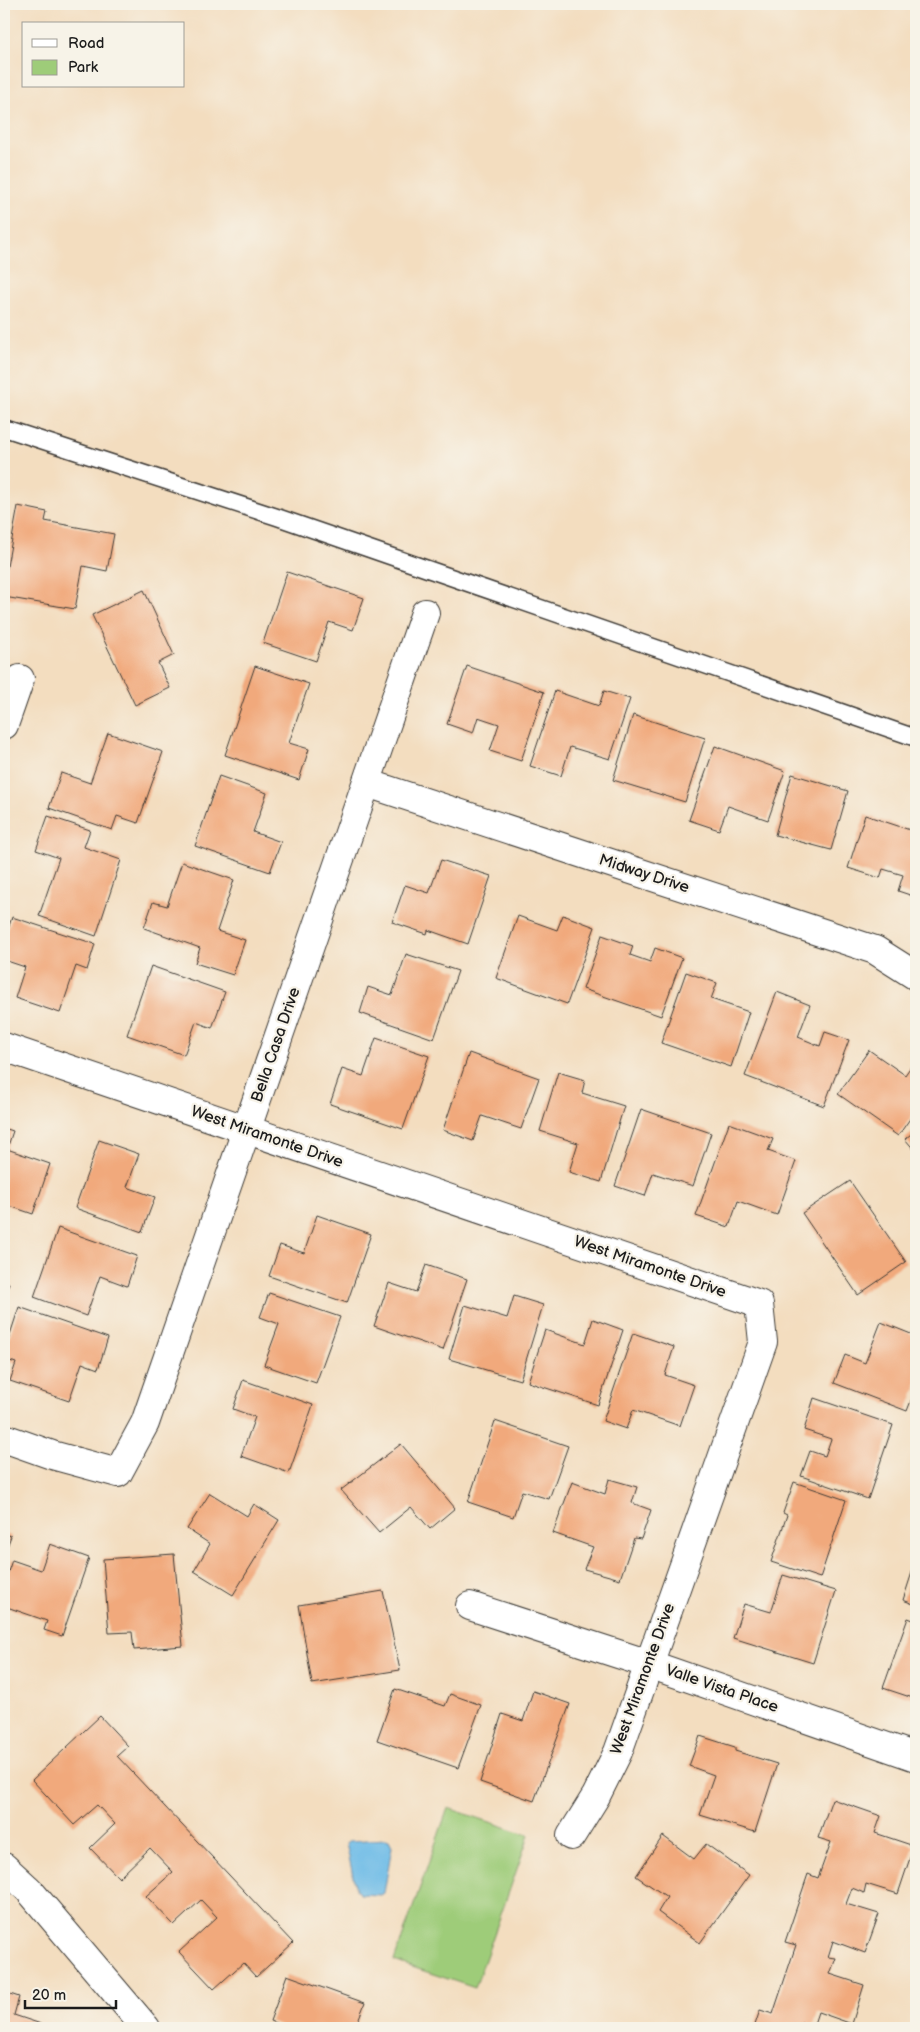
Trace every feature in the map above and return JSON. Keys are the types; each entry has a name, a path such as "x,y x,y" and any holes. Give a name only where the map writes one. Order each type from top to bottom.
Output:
{"street":[{"name":"Bella Casa Drive","path":"4,1438 52,1455 118,1473 145,1423 425,613"},
{"path":"4,725 20,679"},
{"name":"Midway Drive","path":"367,783 875,950 916,976"},
{"name":"West Miramonte Drive","path":"4,1046 246,1131 759,1304 763,1342 618,1752 596,1796 572,1836"},
{"name":"Valle Vista Place","path":"470,1606 649,1664 916,1757"},
{"path":"4,1867 29,1890 146,2028"}],"lane":[{"path":"4,428 277,517 916,738"}],"green space":[{"path":"448,1808 529,1835 475,1988 394,1961"}],"water":[{"path":"389,1840 392,1846 384,1893 381,1895 360,1894 356,1890 346,1843 348,1841"}],"building":[{"path":"18,506 47,512 45,521 114,534 107,571 83,566 75,609 4,597 4,583"},
{"path":"287,572 364,598 353,630 329,622 316,661 263,643"},
{"path":"144,590 174,655 158,663 170,688 135,705 92,615"},
{"path":"255,666 309,684 289,743 309,749 299,780 225,755"},
{"path":"467,666 544,692 521,761 490,751 499,724 478,717 473,733 447,724"},
{"path":"555,691 599,706 604,691 630,699 610,759 570,747 561,776 530,766"},
{"path":"633,715 705,738 685,802 613,780"},
{"path":"108,733 163,752 138,823 117,816 112,830 49,808 61,773 90,783"},
{"path":"715,746 785,771 768,820 728,806 719,830 689,820"},
{"path":"792,774 848,791 831,850 775,835"},
{"path":"219,776 267,793 253,832 281,842 270,872 195,846"},
{"path":"865,815 916,832 916,897 898,891 903,875 883,869 880,878 848,868"},
{"path":"48,816 90,830 84,847 121,860 96,936 39,916 59,858 36,850"},
{"path":"441,860 491,876 468,944 428,930 427,934 392,922 405,885 429,893"},
{"path":"182,862 234,880 217,931 245,940 233,975 195,963 200,948 144,928 153,902 167,906"},
{"path":"563,915 595,927 567,1004 496,978 518,916 557,930"},
{"path":"12,917 95,944 87,970 76,966 60,1013 15,998 25,967 4,960 4,941"},
{"path":"602,935 633,946 630,955 650,962 655,948 682,958 661,1016 583,989"},
{"path":"406,954 458,971 434,1039 360,1013 368,987 392,995"},
{"path":"151,966 225,992 212,1028 196,1022 184,1055 127,1035"},
{"path":"686,972 717,983 711,999 749,1012 731,1067 661,1043"},
{"path":"777,992 810,1005 798,1037 820,1046 825,1032 849,1040 824,1106 745,1076"},
{"path":"376,1038 429,1056 403,1129 330,1104 342,1069 363,1076"},
{"path":"869,1050 905,1075 916,1059 916,1110 898,1136 838,1094"},
{"path":"469,1053 539,1078 521,1129 482,1116 473,1141 443,1130"},
{"path":"558,1072 585,1080 582,1093 624,1106 601,1182 569,1172 578,1143 540,1131"},
{"path":"641,1109 711,1133 693,1186 653,1173 645,1196 615,1186"},
{"path":"729,1123 773,1139 768,1151 796,1161 777,1215 738,1201 729,1227 696,1216"},
{"path":"4,1128 13,1131 7,1149 50,1164 33,1214 4,1204"},
{"path":"916,1130 916,1152 905,1139"},
{"path":"99,1140 139,1154 127,1187 155,1197 142,1232 75,1208"},
{"path":"850,1181 906,1262 858,1295 802,1213"},
{"path":"317,1215 371,1234 347,1303 269,1276 280,1245 304,1253"},
{"path":"58,1228 137,1256 127,1286 100,1276 86,1316 34,1297"},
{"path":"426,1265 467,1279 443,1350 374,1326 389,1283 416,1292"},
{"path":"4,1281 9,1283 4,1299"},
{"path":"269,1293 340,1317 316,1383 264,1365 279,1324 260,1317"},
{"path":"514,1296 543,1305 520,1380 449,1359 465,1305 507,1318"},
{"path":"19,1307 108,1338 98,1369 82,1363 69,1401 10,1381 16,1363 4,1359 4,1353"},
{"path":"593,1319 623,1330 598,1405 528,1382 545,1330 585,1344"},
{"path":"881,1322 916,1336 916,1388 907,1411 834,1383 845,1355 865,1363"},
{"path":"633,1333 674,1347 665,1375 694,1385 680,1426 633,1410 626,1429 603,1421"},
{"path":"243,1380 313,1405 289,1473 241,1456 255,1417 233,1409"},
{"path":"814,1398 893,1425 868,1499 801,1476 810,1451 825,1456 831,1439 804,1430"},
{"path":"495,1421 568,1446 549,1499 522,1491 513,1517 468,1502"},
{"path":"401,1444 455,1508 430,1529 411,1507 379,1533 341,1490"},
{"path":"609,1479 637,1487 632,1503 651,1510 641,1539 634,1538 620,1579 584,1569 593,1547 553,1533 572,1482 605,1494"},
{"path":"794,1482 846,1500 820,1578 771,1562 787,1515 783,1513"},
{"path":"210,1493 247,1516 254,1504 279,1520 233,1595 194,1571 210,1544 187,1529"},
{"path":"4,1534 11,1536 4,1555"},
{"path":"50,1544 89,1558 62,1636 44,1630 47,1621 4,1606 4,1584 12,1560 41,1570"},
{"path":"174,1554 183,1646 134,1650 132,1632 109,1633 103,1559"},
{"path":"916,1560 916,1605 903,1600"},
{"path":"783,1575 836,1591 813,1663 733,1638 744,1604 771,1612"},
{"path":"383,1591 400,1670 312,1684 299,1605"},
{"path":"908,1618 916,1621 916,1699 883,1688"},
{"path":"395,1689 445,1706 450,1694 481,1705 458,1768 377,1740"},
{"path":"533,1691 570,1704 534,1801 480,1782 502,1714 523,1721"},
{"path":"100,1716 128,1746 117,1756 293,1943 256,1977 243,1963 214,1989 179,1952 217,1917 201,1900 174,1925 146,1896 173,1872 150,1848 119,1878 90,1848 115,1824 97,1805 74,1825 32,1780"},
{"path":"700,1736 735,1747 735,1751 777,1764 755,1832 700,1815 714,1775 689,1766"},
{"path":"832,1799 881,1816 875,1833 914,1846 898,1894 866,1884 864,1893 852,1888 846,1904 879,1914 865,1953 833,1941 828,1957 836,1958 830,1974 864,1985 852,2024 818,2012 813,2027 801,2023 800,2028 754,2028 760,2010 773,2014 796,1945 785,1942 808,1874 818,1878 831,1842 818,1838"},
{"path":"663,1836 694,1859 706,1844 749,1875 700,1943 658,1912 667,1897 636,1876"},
{"path":"287,1975 365,2003 355,2028 288,2028 270,2021"},
{"path":"4,1992 19,1997 14,2015 53,2028 4,2028"}]}
